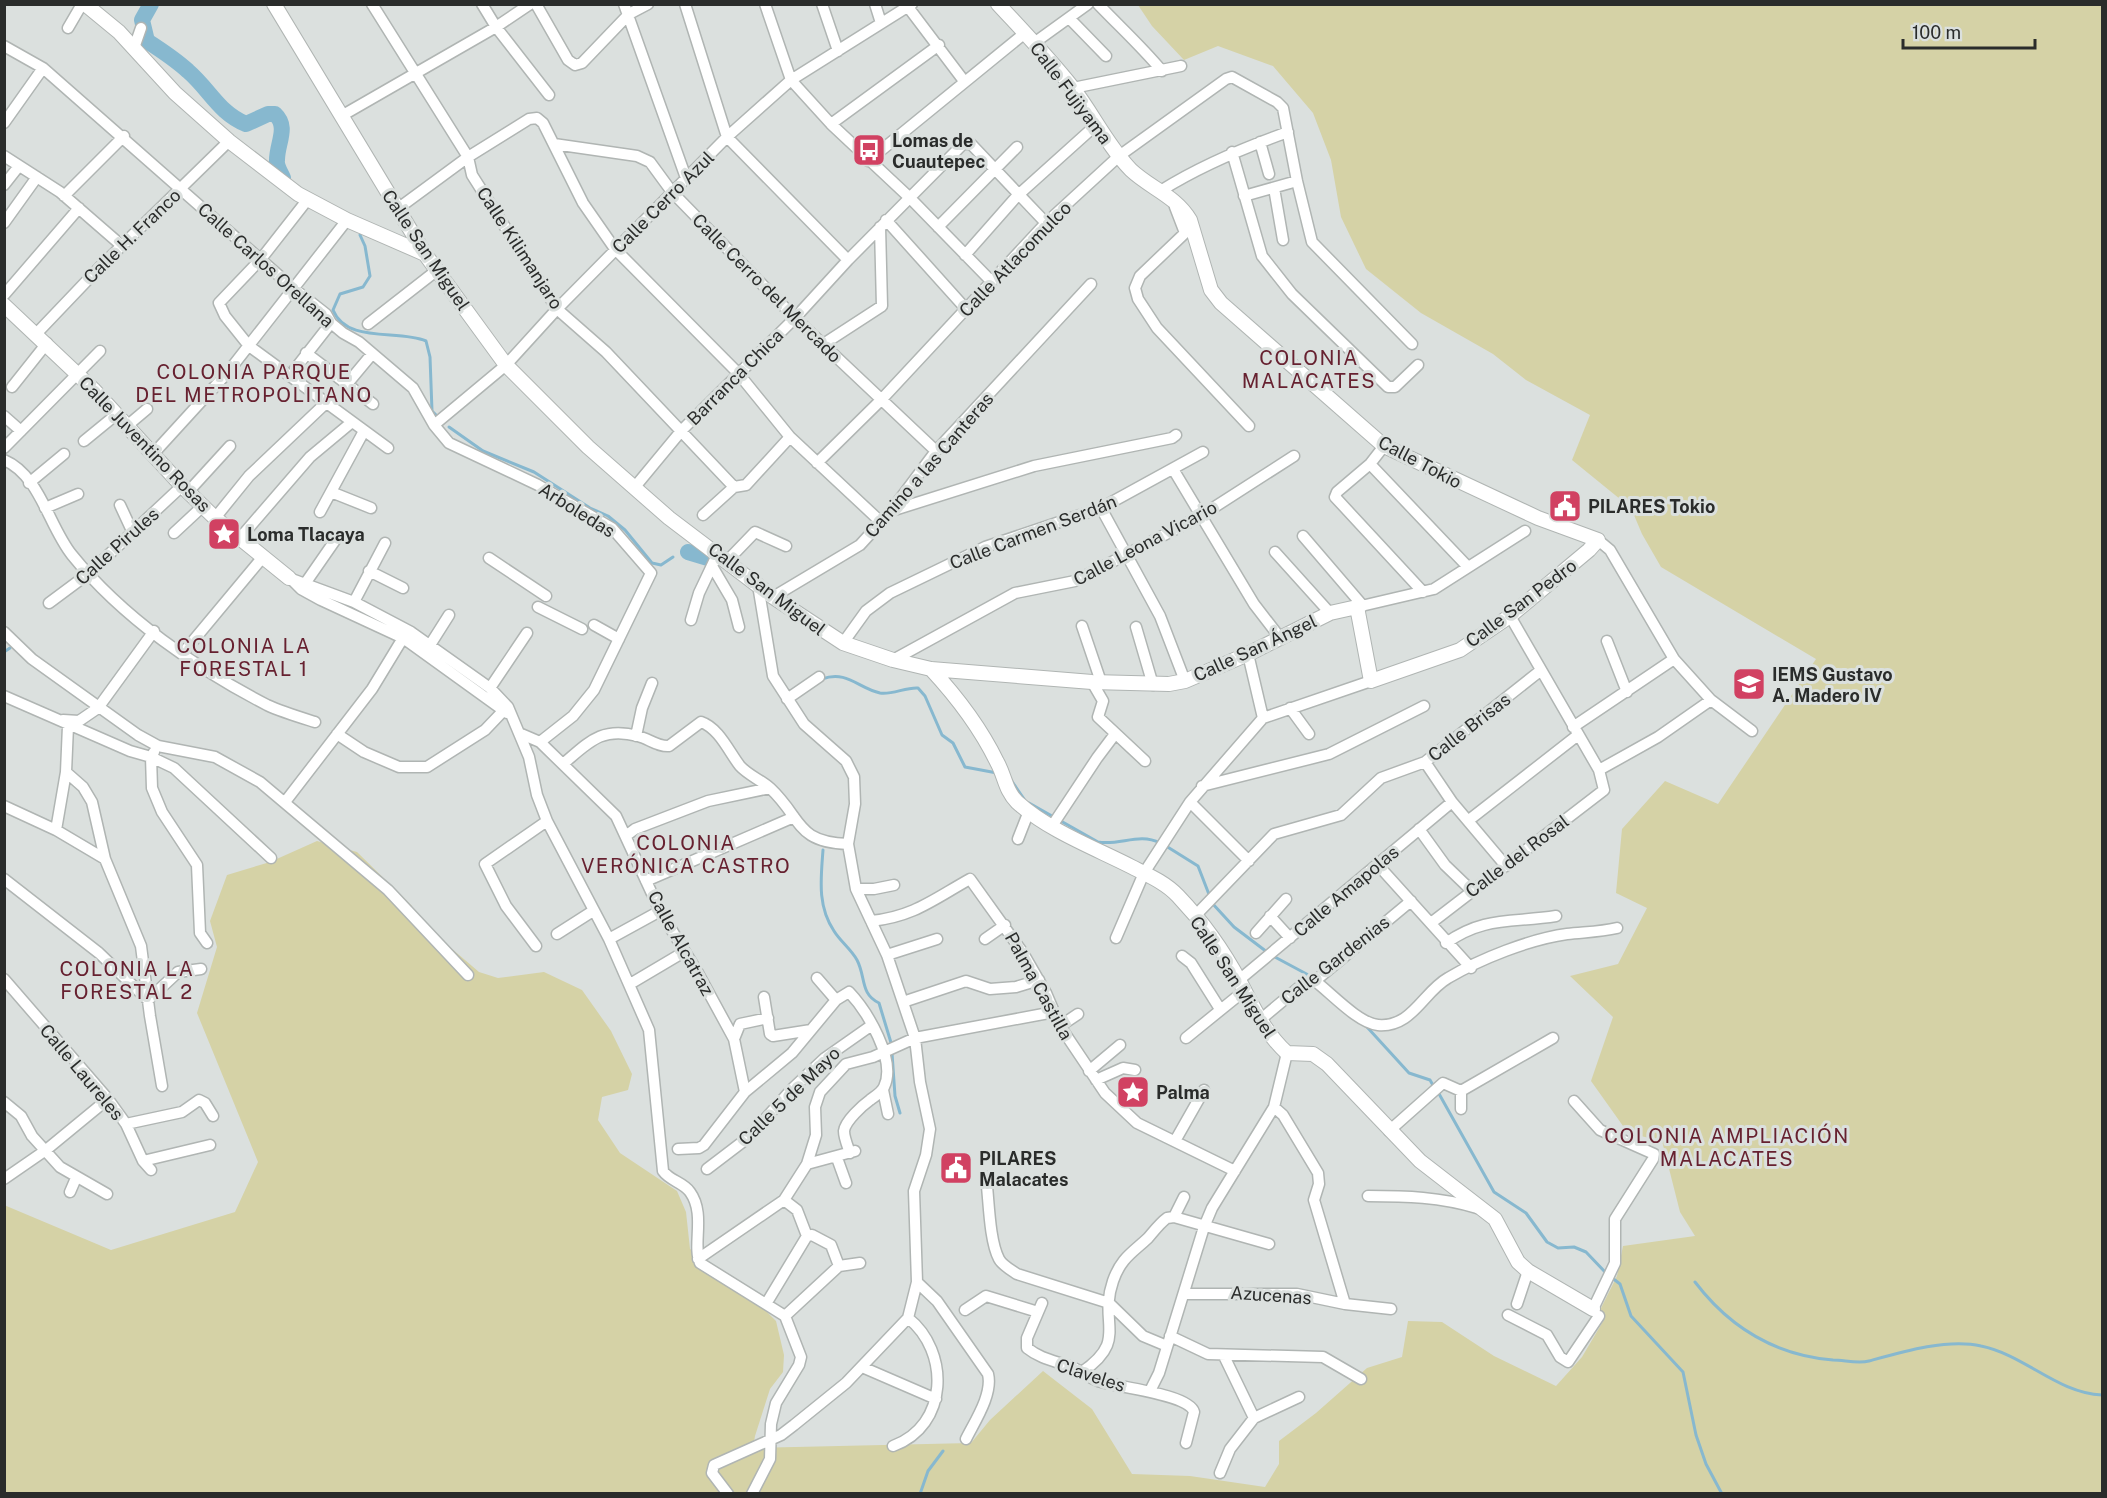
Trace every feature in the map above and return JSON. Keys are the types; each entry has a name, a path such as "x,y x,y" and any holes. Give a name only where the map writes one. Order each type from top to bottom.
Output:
{"street":[{"path":"68,28 83,4 134,48 175,93 229,141 308,199 347,220 425,254"},
{"name":"Calle San Miguel","path":"274,4 343,115 396,210 436,271 506,365 634,488 719,560 843,643 892,660 931,669 955,695 1002,773 1015,800 1029,811 1167,886 1195,916 1241,985 1269,1035 1287,1053 1313,1054 1327,1065 1420,1161 1484,1210 1501,1226 1510,1251 1528,1271 1584,1301 1596,1312"},
{"name":"Calle Kilimanjaro","path":"372,4 468,157 472,175 557,309 606,352 734,487"},
{"path":"482,4 496,27 549,95"},
{"path":"343,115 496,27 530,4"},
{"path":"536,4 568,60 575,65 582,63 627,9 648,4"},
{"path":"685,4 727,137 848,260"},
{"path":"765,4 790,80 831,124 910,198 992,282"},
{"path":"822,4 838,51"},
{"path":"875,4 881,23"},
{"name":"Calle Fujiyama","path":"998,4 1073,88 1119,156"},
{"path":"868,161 964,81 1030,38 1070,18 1088,4"},
{"path":"1098,4 1128,36 1136,40 1162,71"},
{"path":"910,6 964,81"},
{"name":"Calle Cerro Azul","path":"434,425 506,365 615,249 727,137 790,80 910,6"},
{"path":"627,9 686,178"},
{"path":"1070,18 1106,56"},
{"path":"134,48 141,28"},
{"path":"831,124 939,45"},
{"name":"Calle Carlos Orellana","path":"4,46 43,68 124,136 293,288 326,314 331,323 359,342 413,388 434,425 449,443 462,451 525,478"},
{"path":"1073,88 1181,66"},
{"path":"4,123 43,68"},
{"name":"Calle Atlacomulco","path":"818,463 882,399 1046,223 1119,156 1226,79 1232,77 1277,102 1283,108 1288,132"},
{"path":"396,210 468,157 529,119 537,118 543,123 583,203 615,249 738,372 790,437 881,522"},
{"path":"965,255 1017,196 1096,125"},
{"path":"1250,426 1157,327 1138,299 1135,288 1140,276 1185,233 1167,195 1195,170 1288,132 1312,242 1412,344"},
{"path":"64,196 124,136"},
{"name":"Calle H. Franco","path":"12,387 42,338 121,245 182,189 229,141"},
{"name":"Barranca Chica","path":"634,488 682,430 795,318 848,260 966,142 993,170"},
{"path":"1260,142 1269,174"},
{"name":"Calle Cerro del Mercado","path":"554,144 637,156 650,162 672,192 795,318 936,451"},
{"path":"938,227 1017,147"},
{"path":"1232,153 1262,256 1270,268 1306,308 1392,388 1418,366"},
{"path":"4,156 64,196 121,245"},
{"name":"Calle Tokio","path":"1119,156 1142,179 1167,195 1190,220 1215,298 1384,446 1538,518 1598,540 1610,550 1674,659 1711,700 1752,731"},
{"path":"4,185 19,166"},
{"path":"993,170 1046,223"},
{"path":"4,223 37,177"},
{"path":"1244,196 1297,181"},
{"path":"1274,188 1283,240"},
{"path":"308,199 261,259 219,303 225,316 249,346 388,448"},
{"path":"4,295 79,208"},
{"path":"154,453 207,397 347,220"},
{"path":"883,224 966,309"},
{"path":"822,345 882,306 883,224"},
{"path":"368,324 436,271"},
{"name":"Camino a las Canteras","path":"773,597 843,557 860,544 891,511 936,451 1091,284"},
{"name":"Calle Juventino Rosas","path":"4,305 78,374 128,425 185,489 262,558 289,578 428,650"},
{"path":"295,369 331,323"},
{"path":"4,448 100,351"},
{"path":"306,353 374,404"},
{"path":"347,384 372,354"},
{"path":"215,518 249,476 327,402"},
{"path":"128,425 147,409"},
{"path":"84,441 117,414"},
{"path":"4,416 21,431"},
{"path":"240,538 310,457 352,422"},
{"path":"320,512 364,431"},
{"path":"891,511 1034,466 1172,438 1176,435"},
{"path":"703,514 734,487 746,485 790,437"},
{"name":"Calle Pirules","path":"49,603 88,574 185,489 230,446"},
{"path":"1384,446 1370,464 1337,492 1335,497 1423,592"},
{"name":"Calle Carmen Serdán","path":"843,643 866,611 890,593 985,547 1072,515 1101,508 1203,452"},
{"path":"29,483 64,454"},
{"name":"Calle Leona Vicario","path":"892,660 1015,593 1074,581 1199,517 1294,456"},
{"path":"4,460 17,467 29,483 45,508 59,537 88,574 154,631 183,653 269,706 315,722"},
{"path":"1370,464 1468,567"},
{"path":"1173,469 1199,517 1254,604 1281,639"},
{"name":"Arboledas","path":"525,478 612,528 651,573 619,639"},
{"path":"331,492 371,508"},
{"path":"45,508 78,494"},
{"path":"120,506 133,533"},
{"path":"174,533 203,506"},
{"path":"1101,508 1160,616 1185,681"},
{"name":"Calle San Ángel","path":"931,669 1153,685 1185,681 1281,639 1330,612 1423,592 1525,531"},
{"path":"691,621 719,560 754,532 786,546"},
{"path":"1303,536 1360,606 1371,681"},
{"path":"304,586 336,539"},
{"name":"Calle San Pedro","path":"1116,938 1144,873 1190,802 1201,786 1263,718 1460,650 1510,616 1581,558 1598,540"},
{"path":"354,602 385,543"},
{"path":"1275,552 1330,612"},
{"path":"183,653 262,558"},
{"path":"489,558 546,596"},
{"path":"719,560 739,627"},
{"path":"369,571 403,588"},
{"path":"728,1494 711,1469 794,1425 862,1367 908,1318 917,1282 915,1191 926,1155 930,1129 920,1082 915,1038 886,955 856,889 848,844 855,804 852,769 804,724 771,670 758,585"},
{"name":"Calle Juventino Rosas","path":"304,586 354,602 428,650"},
{"path":"538,607 582,629"},
{"path":"428,650 449,615"},
{"path":"1510,616 1599,770 1658,737 1711,700"},
{"path":"540,742 573,716 594,690 619,639 594,625"},
{"path":"1082,626 1102,701 1098,717 1144,760"},
{"path":"1136,627 1153,685"},
{"path":"54,719 79,721 98,708 154,631"},
{"path":"4,632 32,658 98,708 158,746 215,758 260,782 388,890 468,975"},
{"path":"490,688 527,633"},
{"path":"285,802 385,670 404,638"},
{"path":"1607,641 1627,692"},
{"path":"428,650 490,688 507,711 529,757 537,795 547,821 630,984 649,1030 663,1172 687,1189 696,1206 700,1237 699,1263 785,1316 801,1357 776,1403 771,1424 770,1459 752,1494"},
{"path":"428,650 507,711"},
{"path":"1248,654 1263,718"},
{"path":"1469,820 1576,731 1674,659"},
{"name":"Calle Brisas","path":"1195,916 1274,834 1341,815 1381,778 1425,762 1540,671"},
{"path":"788,698 798,689 819,677"},
{"path":"636,736 642,708 652,683"},
{"path":"4,696 68,726 174,768 271,858"},
{"path":"1201,786 1329,754 1424,706"},
{"path":"1290,708 1309,734"},
{"path":"337,734 364,752 399,767 434,765 507,711"},
{"path":"562,764 596,736 636,736 669,746 701,722 707,724 719,737 742,768 770,788 794,818 818,841 848,844"},
{"path":"56,830 66,772 68,726"},
{"name":"Calle Alcatraz","path":"519,733 540,742 616,816 627,835 660,911 734,1039 745,1092"},
{"path":"1053,824 1115,734"},
{"path":"158,746 151,757 152,788 159,804 198,865 200,933 207,943"},
{"path":"1425,762 1452,802 1506,866"},
{"name":"Calle del Rosal","path":"1431,923 1604,790 1599,770"},
{"path":"66,772 83,787 92,802 105,859 141,946 162,1086"},
{"path":"627,835 635,829 708,801 770,788"},
{"path":"1190,802 1249,861"},
{"name":"Calle Amapolas","path":"1186,1038 1220,1009 1266,958 1452,802"},
{"path":"4,806 56,830 105,859"},
{"path":"1018,839 1029,811"},
{"path":"646,881 794,818"},
{"path":"536,946 506,906 485,864 547,821"},
{"path":"1419,829 1445,865 1471,890"},
{"path":"1378,865 1431,923 1446,943 1471,968"},
{"path":"4,879 99,953 148,1000"},
{"name":"Palma Castilla","path":"871,921 897,919 918,910 970,879 1005,925 1039,980 1060,1026 1105,1093 1137,1123 1235,1170"},
{"path":"856,889 874,889 894,885"},
{"path":"1256,933 1286,899"},
{"name":"Calle Gardenias","path":"1260,1020 1303,984 1317,979 1411,901"},
{"path":"557,934 593,911"},
{"path":"609,939 660,911"},
{"path":"1270,916 1290,938"},
{"path":"1446,943 1462,932 1486,923 1530,921 1556,916"},
{"path":"985,939 1005,925"},
{"path":"1317,979 1347,1008 1377,1025 1399,1020 1416,1011 1440,983 1509,949 1538,940 1617,928"},
{"path":"886,955 937,939"},
{"path":"630,984 684,952"},
{"path":"1182,957 1191,963 1220,1009"},
{"path":"148,1000 178,972 201,969"},
{"path":"817,978 836,1000"},
{"name":"Calle Laureles","path":"4,979 108,1099 126,1124 143,1161 150,1170"},
{"path":"903,1002 966,981 990,989 1016,987 1039,980"},
{"path":"678,1149 699,1148 704,1145 745,1092 792,1053 836,1000 849,992 872,1025 885,1050 886,1080 883,1090 888,1114"},
{"path":"764,997 768,1029 773,1036 811,1030"},
{"path":"698,1259 784,1200 807,1164 816,1135 817,1100 834,1075 846,1064 915,1038 1054,1012"},
{"path":"1060,1026 1078,1014"},
{"path":"734,1039 740,1024 768,1018"},
{"name":"Calle 5 de Mayo","path":"707,1169 748,1137 791,1090 825,1058 872,1025"},
{"path":"1461,1091 1553,1038"},
{"path":"1093,1075 1120,1045"},
{"path":"1150,1391 1159,1373 1204,1227 1212,1208 1274,1107 1287,1053"},
{"path":"1093,1075 1123,1068 1135,1070"},
{"path":"1389,1131 1430,1092 1443,1083 1461,1091"},
{"path":"807,1164 853,1152 844,1133 846,1126 859,1110 883,1090"},
{"path":"1175,1141 1204,1090"},
{"path":"1461,1091 1461,1109"},
{"path":"4,1179 46,1150 108,1099"},
{"path":"126,1124 182,1112 202,1101 213,1116"},
{"path":"1508,1315 1546,1335 1560,1357 1570,1362 1596,1312 1615,1263 1616,1219 1653,1159 1653,1154 1600,1130 1574,1101"},
{"path":"4,1102 21,1116 32,1136 60,1167 107,1194"},
{"path":"1274,1107 1282,1115 1318,1173 1319,1184 1314,1200 1345,1304"},
{"path":"143,1161 210,1145"},
{"path":"837,1158 846,1183"},
{"path":"70,1192 76,1178"},
{"path":"986,1178 994,1241 999,1259 1017,1274 1109,1303 1143,1336 1224,1356 1322,1357 1361,1379"},
{"path":"1368,1196 1449,1200 1484,1210"},
{"path":"1174,1217 1184,1197"},
{"path":"784,1200 797,1210 807,1236"},
{"path":"1082,1372 1100,1360 1108,1347 1109,1303 1114,1278 1130,1251 1147,1239 1162,1221 1174,1217 1269,1244"},
{"path":"807,1236 812,1235 831,1245 839,1266"},
{"path":"765,1304 807,1236"},
{"path":"785,1316 839,1266 860,1263"},
{"path":"1517,1304 1528,1271"},
{"path":"917,1282 937,1301 988,1374 989,1383 966,1439"},
{"name":"Azucenas","path":"1185,1294 1296,1294 1345,1304 1391,1309"},
{"name":"Claveles","path":"965,1310 986,1296 1040,1308 1025,1344 1027,1348 1049,1362 1082,1372 1100,1382 1150,1391 1194,1408 1186,1443"},
{"path":"892,1446 917,1433 926,1422 936,1399 935,1367 928,1345 919,1327 908,1318"},
{"path":"1224,1356 1254,1418"},
{"path":"862,1367 936,1399"},
{"path":"1220,1473 1230,1449 1254,1418 1299,1397"}],"shaded area":[{"path":"1138,5 2102,5 2102,1493 5,1493 4,1205 111,1250 235,1212 258,1162 197,1013 217,947 210,921 227,875 270,862 317,841 357,852 412,906 410,913 479,972 498,978 544,972 582,990 611,1031 632,1074 628,1090 602,1097 598,1120 620,1153 677,1191 686,1212 690,1249 744,1289 776,1321 784,1355 783,1372 770,1389 753,1448 971,1443 990,1420 1043,1371 1092,1409 1132,1474 1190,1476 1265,1487 1279,1464 1279,1441 1316,1413 1367,1368 1402,1357 1408,1321 1442,1322 1494,1356 1556,1386 1582,1357 1605,1318 1600,1310 1617,1276 1623,1246 1695,1236 1680,1212 1662,1141 1628,1133 1591,1081 1613,1017 1570,976 1618,964 1647,908 1616,893 1622,829 1665,781 1718,804 1816,659 1661,567 1642,534 1631,508 1572,460 1590,415 1526,380 1493,354 1421,313 1366,269 1341,217 1331,160 1313,113 1273,66 1218,46 1184,60 1152,26"}],"waterway":[{"path":"151,4 142,20 147,41 196,78 222,107 237,119 246,124 268,114 275,114 279,119 282,130 277,162 283,178"},
{"path":"360,235 365,246 370,276 363,287 340,294 333,310 340,321 361,332 426,341 430,357 432,411 438,417"},
{"path":"449,427 483,451 534,472 590,508 608,516 625,530 652,563 661,565 673,557"},
{"path":"688,552 708,558"},
{"path":"4,652 10,648"},
{"path":"822,679 846,678 880,693 918,688 925,696 942,735 953,743 965,767 997,773"},
{"path":"1011,780 1024,799"},
{"path":"1029,803 1098,842 1145,839 1160,843"},
{"path":"1166,846 1198,866 1210,897"},
{"path":"823,850 821,892 825,912 834,931 857,960 866,990 879,1003 892,1046"},
{"path":"1212,903 1234,927 1267,952"},
{"path":"1273,956 1314,978"},
{"path":"1367,1027 1409,1073 1430,1080 1434,1087"},
{"path":"892,1053 895,1096 900,1113"},
{"path":"1438,1092 1494,1192 1526,1213 1547,1242 1558,1248 1574,1247 1586,1252 1606,1273"},
{"path":"1611,1277 1620,1284 1631,1316 1683,1372 1696,1435 1706,1464 1722,1494"},
{"path":"1695,1282 1738,1326 1791,1352 1812,1357 1860,1362 1925,1347 1968,1344 2012,1357 2070,1388 2102,1395"},
{"path":"920,1494 928,1471 943,1451"}],"place":[{"name":"Lomas de Cuautepec","path":"869,150"},
{"name":"PILARES Tokio","path":"1565,506"},
{"name":"Loma Tlacaya","path":"224,534"},
{"name":"IEMS Gustavo A. Madero IV","path":"1749,684"},
{"name":"Palma","path":"1133,1092"},
{"name":"PILARES Malacates","path":"956,1168"}],"district":[{"name":"COLONIA MALACATES","path":"1309,370"},
{"name":"COLONIA PARQUE DEL METROPOLITANO","path":"254,384"},
{"name":"COLONIA LA FORESTAL 1","path":"244,658"},
{"name":"COLONIA VERÓNICA CASTRO","path":"686,854"},
{"name":"COLONIA LA FORESTAL 2","path":"127,980"},
{"name":"COLONIA AMPLIACIÓN MALACATES","path":"1727,1148"}]}
